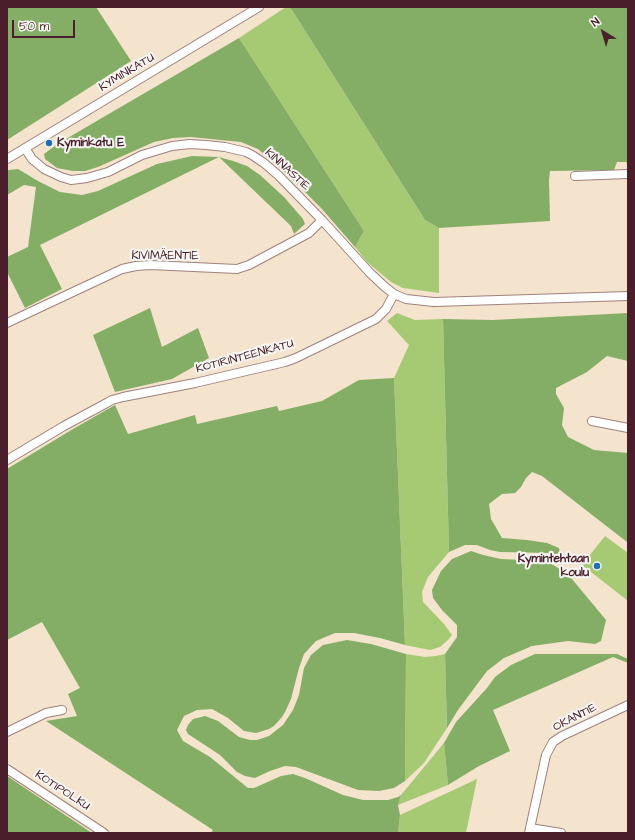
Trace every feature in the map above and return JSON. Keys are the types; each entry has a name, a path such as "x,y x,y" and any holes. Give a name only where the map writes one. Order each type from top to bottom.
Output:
{"street":[{"name":"KYMINKATU","path":"7,159 259,7"},
{"name":"KINNASTIE","path":"25,148 32,159 44,169 71,180 87,178 108,172 142,155 172,146 190,144 225,147 246,152 264,163 278,175 322,220 370,273 384,287 394,294"},
{"path":"575,176 628,174"},
{"name":"KIVIMÄENTIE","path":"7,323 122,269 136,266 237,269 249,265 309,233 322,220"},
{"path":"394,294 406,299 434,302 628,296"},
{"name":"KOTIRINTEENKATU","path":"7,460 64,426 112,400 195,383 285,362 296,358 376,318 386,309 394,294"},
{"path":"592,422 628,428"},
{"name":"OKANTIE","path":"530,830 546,755 553,742 562,736 628,705"},
{"path":"7,732 46,713 62,710"},
{"name":"KOTIPOLKU","path":"7,768 104,833"},
{"path":"530,830 561,833"}],"green space":[{"path":"7,7 96,7 131,61 7,140"},
{"path":"286,7 290,7 425,220 439,228 439,293 403,288 391,282 367,262 355,247 364,231 239,38"},
{"path":"290,7 628,7 628,165 626,162 617,162 614,170 550,171 550,221 439,228 425,220"},
{"path":"239,38 364,231 355,247 322,209 287,174 258,149 241,142 191,137 173,138 154,142 98,167 85,171 73,171 57,168 45,159 44,154 59,143"},
{"path":"192,156 219,157 40,245 62,289 25,308 7,272 7,257 28,247 36,187 24,185 7,195 7,171 18,169 60,192 82,195 98,191 157,164"},
{"path":"219,157 247,166 260,175 284,197 303,219 305,224 294,234 291,226"},
{"path":"150,308 162,347 198,328 209,358 172,379 115,392 93,335"},
{"path":"397,313 415,320 443,319 449,552 428,577 422,592 423,602 444,624 452,635 440,647 430,650 405,645 394,378 409,345 387,321"},
{"path":"628,313 628,361 607,356 587,372 556,388 556,394 564,408 562,425 568,437 594,450 628,453 627,542 542,476 532,472 515,493 502,494 489,504 491,519 502,538 547,543 559,548 561,560 549,553 500,552 477,545 465,545 449,552 443,319 493,320"},
{"path":"394,378 405,645 354,633 335,633 316,641 304,654 291,699 282,717 274,726 256,733 244,731 228,718 212,709 197,710 184,716 177,730 183,741 210,757 248,788 254,788 281,776 293,774 343,795 363,800 388,800 401,795 398,805 400,815 398,833 211,833 213,830 46,721 77,716 68,694 80,688 42,622 7,640 7,469 115,405 128,434 195,415 197,424 277,406 279,411 322,401 359,380"},
{"path":"605,536 628,553 628,601 582,565"},
{"path":"471,551 501,559 546,561 567,573 606,620 601,641 595,644 568,641 532,646 504,658 487,671 458,710 447,728 445,654 457,637 457,625 442,610 433,598 432,590 441,571 452,559"},
{"path":"347,640 371,644 406,654 405,781 394,788 379,791 358,790 296,767 285,766 255,778 245,776 237,772 220,755 188,734 186,730 193,719 205,716 218,721 239,737 257,740 269,736 283,725 293,710 299,695 304,668 311,655 323,645"},
{"path":"406,654 425,657 445,654 447,728 424,763 405,781"},
{"path":"535,654 617,654 628,659 628,663 613,657 493,710 510,751 479,766 448,785 444,743 456,722 495,677 511,665"},
{"path":"444,743 448,785 398,805 401,795"},
{"path":"7,776 92,833 7,833"},
{"path":"477,779 466,833 398,833 400,815"}],"place":[{"name":"Kyminkatu E","path":"49,143"},
{"name":"Kymintehtaan koulu","path":"597,566"}]}
